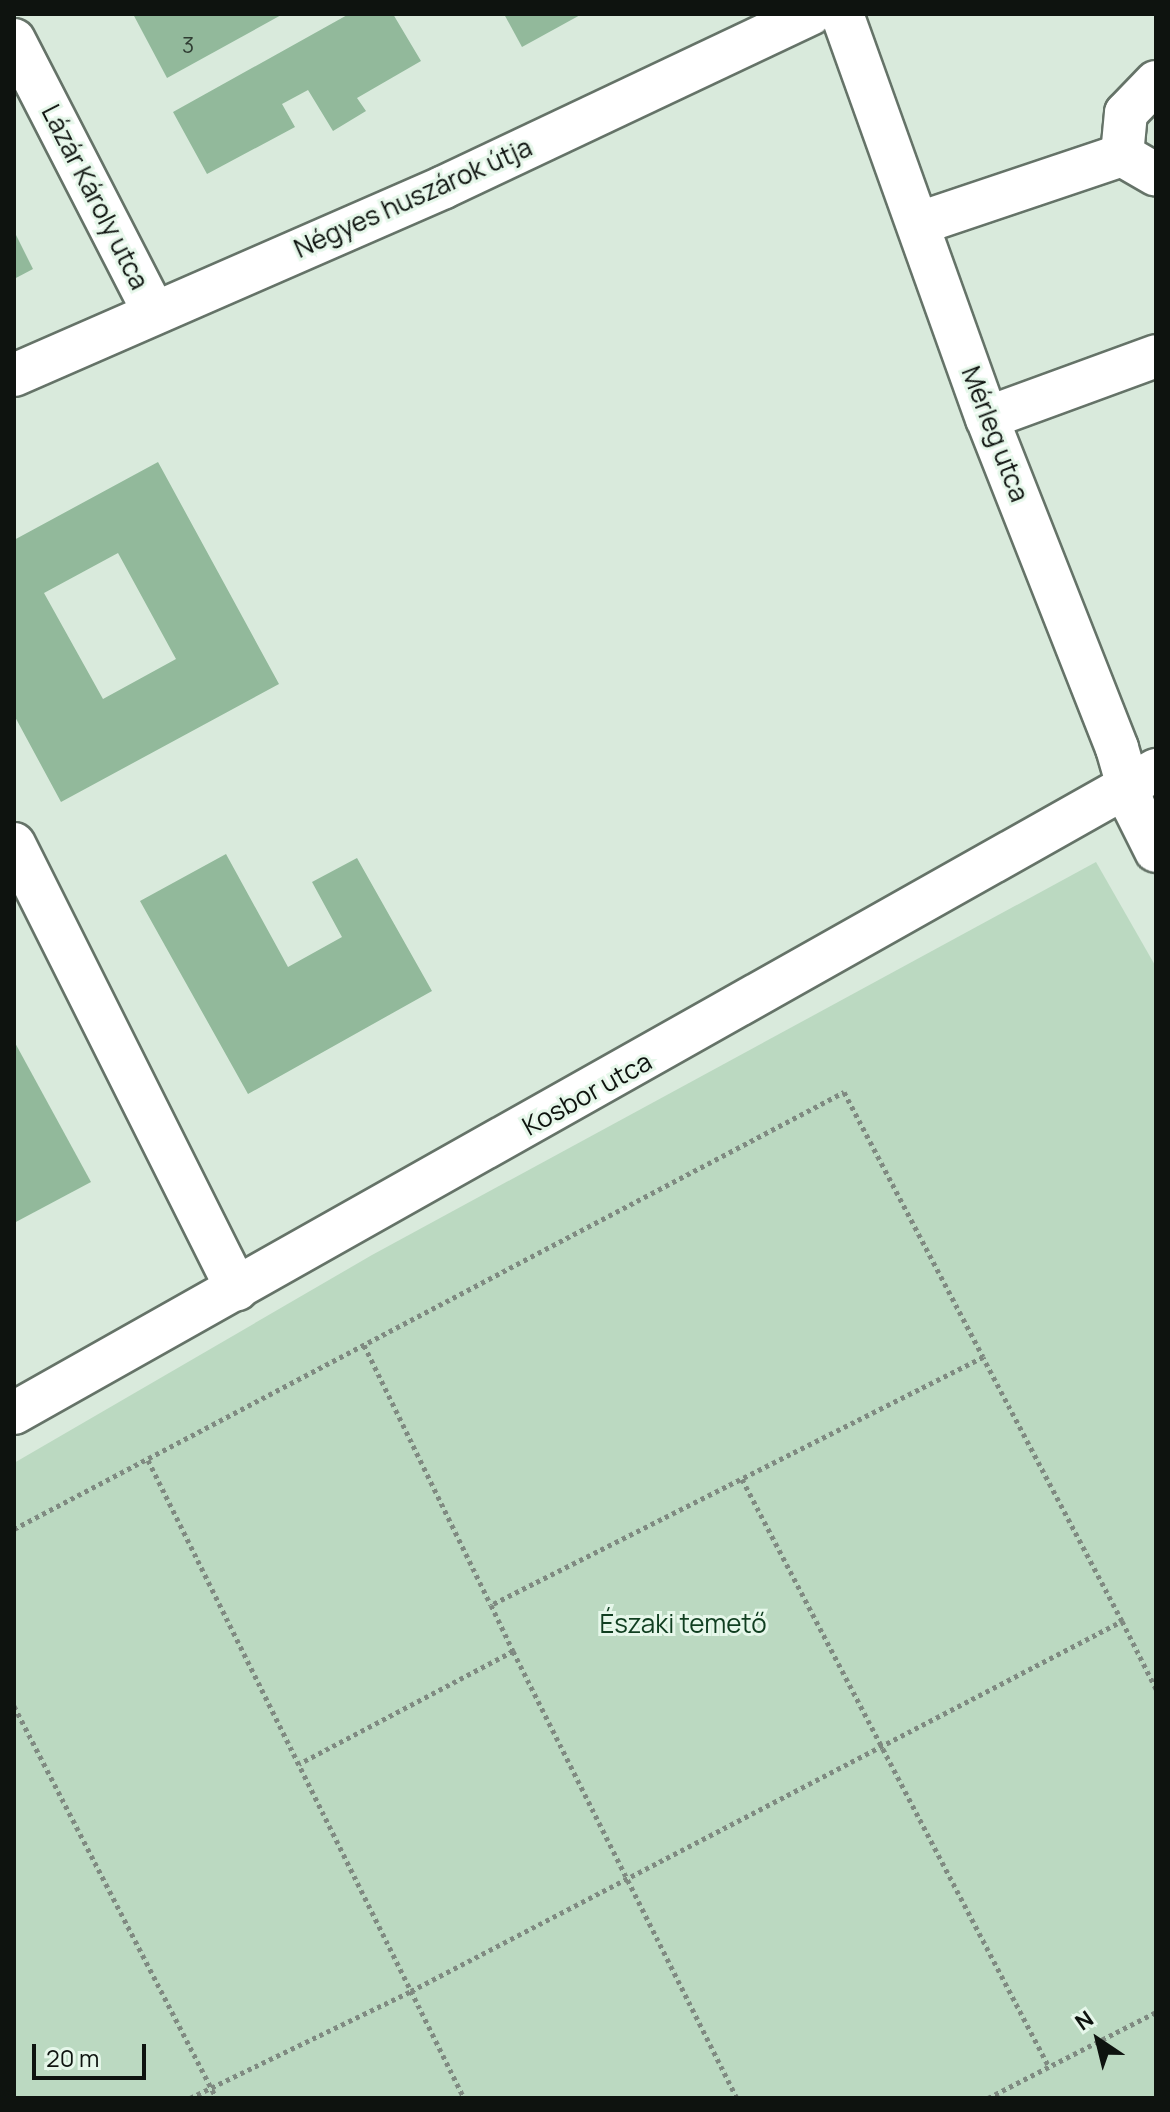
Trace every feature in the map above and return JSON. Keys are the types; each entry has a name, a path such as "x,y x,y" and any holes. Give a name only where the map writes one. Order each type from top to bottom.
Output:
{"street":[{"name":"Négyes huszárok útja","path":"14,375 444,187 810,14"},
{"name":"Mérleg utca","path":"842,14 920,223 987,418 1112,734 1142,778 1156,851"},
{"name":"Lázár Károly utca","path":"14,40 154,312"},
{"path":"920,223 1139,165 1126,113 1156,82"},
{"path":"987,418 1156,356"},
{"name":"Kosbor utca","path":"14,1413 1142,778"},
{"path":"14,844 26,896 237,1289"}],"path":[{"path":"14,1529 844,1092 1156,1689"},
{"path":"364,1345 737,2098"},
{"path":"491,1605 983,1357"},
{"path":"148,1460 464,2098"},
{"path":"742,1479 1049,2067"},
{"path":"190,2098 411,1991 1122,1621"},
{"path":"299,1764 513,1651"},
{"path":"14,1706 216,2098"},
{"path":"988,2098 1156,2012"}],"green space":[{"name":"Északi temető","path":"1096,862 1156,967 1156,2098 14,2098 14,1463 372,1255"}],"building":[{"path":"133,14 283,14 167,78"},
{"path":"349,14 393,14 421,61 357,98 366,111 333,131 308,90 282,104 295,127 207,174 173,112"},
{"path":"504,14 582,14 522,47"},
{"path":"14,231 33,269 14,279"},
{"path":"158,462 279,684 61,802 14,715 14,540","holes":["118,553 176,659 103,699 44,593"]},
{"path":"226,854 288,967 342,937 312,882 357,858 432,991 248,1094 140,901"},
{"path":"14,1041 91,1182 14,1223"}]}
